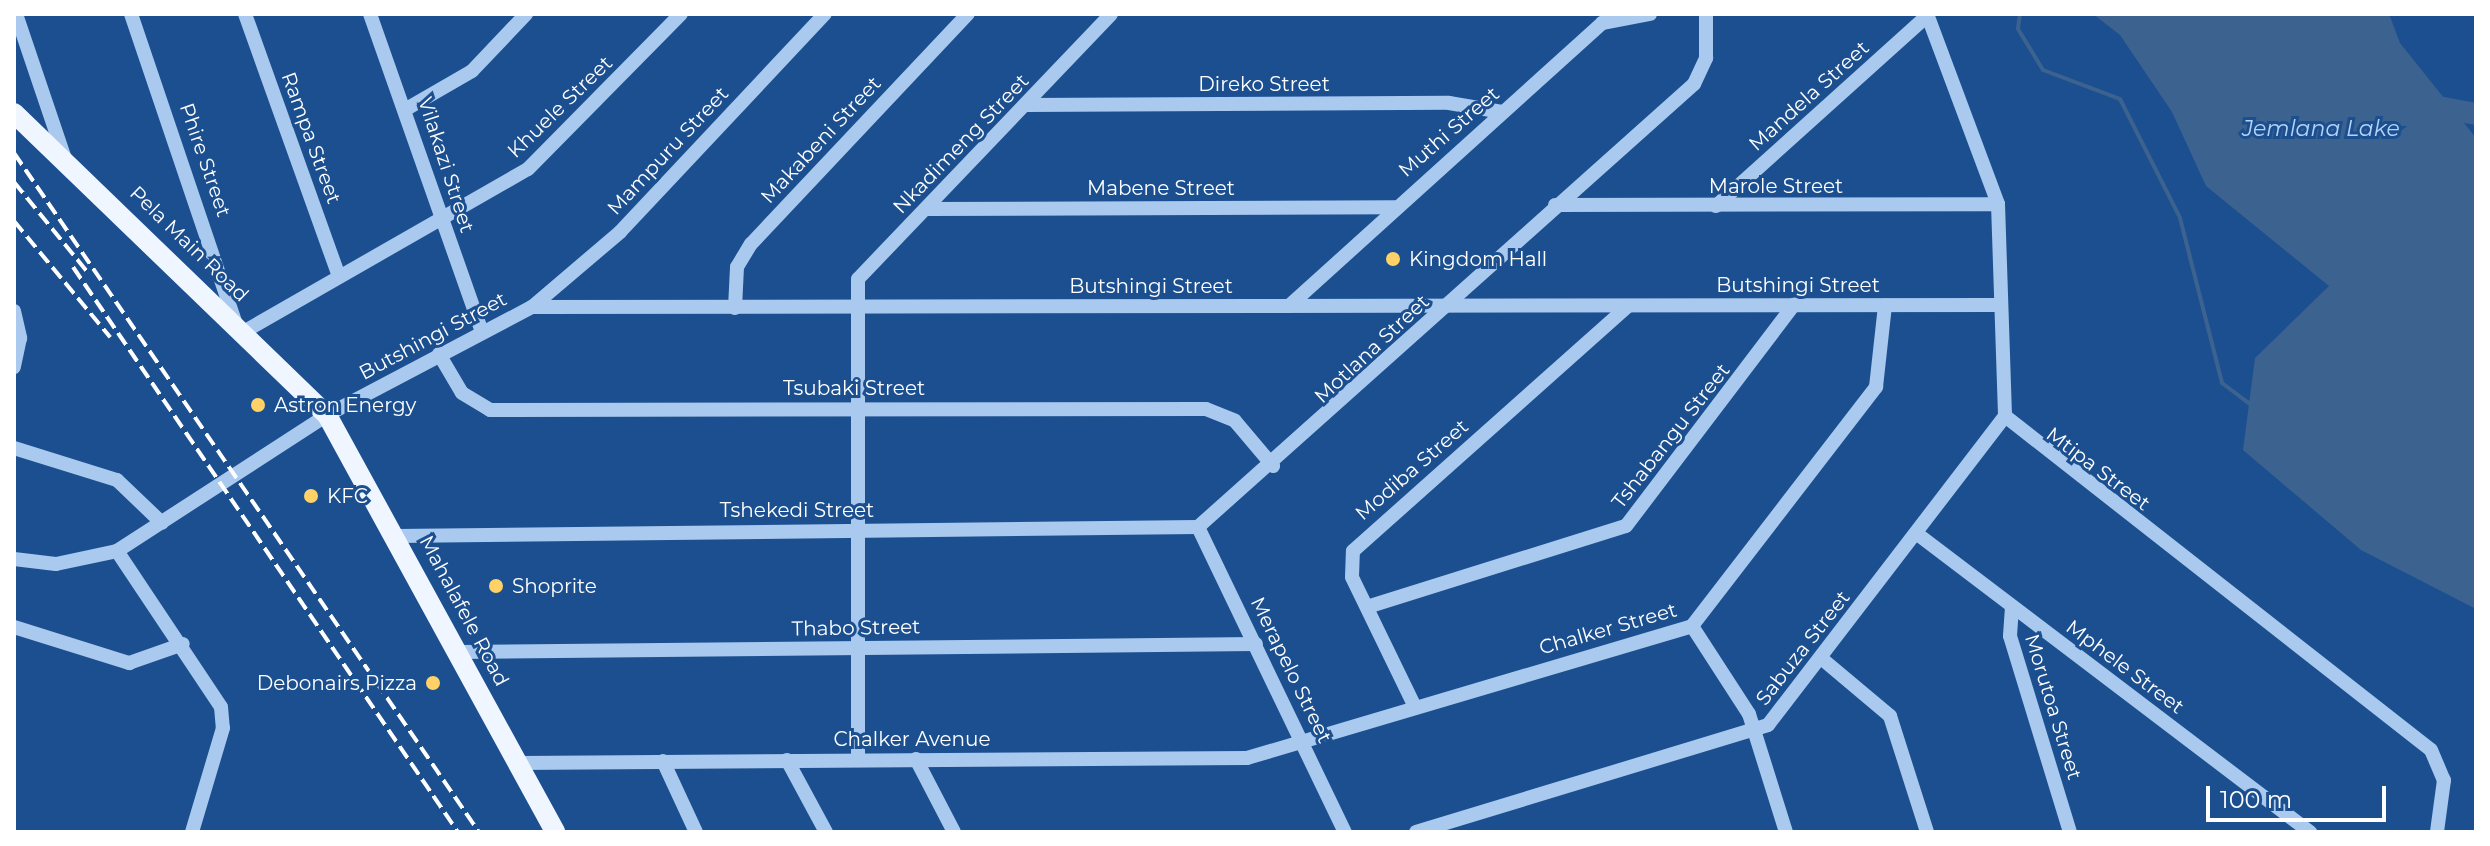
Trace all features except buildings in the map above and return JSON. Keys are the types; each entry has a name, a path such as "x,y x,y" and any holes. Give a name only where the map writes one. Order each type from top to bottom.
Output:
{"main road":[{"name":"Pela Main Road","path":"14,113 240,326 327,415"},
{"name":"Mahalafele Road","path":"327,415 396,536 555,832"}],"street":[{"path":"16,14 65,159"},
{"name":"Phire Street","path":"131,14 240,326"},
{"name":"Rampa Street","path":"245,14 339,276"},
{"name":"Vilakazi Street","path":"370,14 408,108 440,214 481,329"},
{"path":"408,108 472,71 526,14"},
{"name":"Khuele Street","path":"240,326 339,276 440,214 534,164 681,14"},
{"name":"Mampuru Street","path":"532,307 620,232 825,14"},
{"name":"Makabeni Street","path":"735,308 737,267 751,244 968,14"},
{"name":"Nkadimeng Street","path":"858,759 855,306 858,279 1111,14"},
{"name":"Muthi Street","path":"1289,306 1599,19 1650,14"},
{"name":"Motlana Street","path":"1198,527 1273,466 1555,205 1694,84 1706,58 1706,14"},
{"path":"1928,14 1998,204 2005,416"},
{"name":"Mandela Street","path":"1716,206 1928,14"},
{"name":"Direko Street","path":"1025,105 1449,103 1502,112"},
{"name":"Marole Street","path":"1555,205 1998,204"},
{"name":"Mabene Street","path":"928,209 1395,207"},
{"name":"Tshabangu Street","path":"1367,607 1626,526 1794,305"},
{"name":"Chalker Street","path":"1304,742 1692,626 1876,387 1885,305"},
{"name":"Butshingi Street","path":"14,559 56,564 117,551 327,415 481,329 532,307 2001,305"},
{"name":"Modiba Street","path":"1415,707 1349,567 1359,543 1627,307"},
{"path":"14,313 14,367"},
{"name":"Tsubaki Street","path":"439,354 462,393 490,410 1206,409 1235,421 1273,466"},
{"name":"Sabuza Street","path":"1416,832 1756,732 1821,658 2005,416"},
{"name":"Mtipa Street","path":"2005,416 2431,750 2444,780 2437,832"},
{"path":"14,448 117,480 162,523"},
{"name":"Tshekedi Street","path":"396,536 1198,527"},
{"name":"Merapelo Street","path":"1198,527 1345,832"},
{"name":"Mphele Street","path":"1916,533 2310,832"},
{"path":"117,551 214,688 223,728 192,832"},
{"name":"Morutoa Street","path":"2012,607 2010,636 2068,825 2085,832"},
{"path":"1692,626 1756,732 1786,832"},
{"path":"14,627 129,663 183,644"},
{"name":"Thabo Street","path":"458,652 1256,644"},
{"path":"1821,658 1890,716 1927,832"},
{"name":"Chalker Avenue","path":"518,763 1237,759 1304,742"},
{"path":"916,759 954,832"},
{"path":"787,760 826,832"},
{"path":"663,761 696,832"}],"water":[{"name":"Jemlana Lake","path":"2093,14 2389,14 2400,43 2476,138 2476,609 2361,550 2243,450 2255,358 2329,286 2206,186 2172,112 2120,35"}],"waterway":[{"path":"2020,14 2018,29 2043,70 2120,99 2180,218 2222,383 2251,405"},
{"path":"2422,104 2476,114"}],"railway":[{"path":"14,153 479,832"},
{"path":"14,182 89,274"},
{"path":"14,221 110,337"},
{"path":"73,267 458,832"}],"place":[{"name":"Kingdom Hall","path":"1393,259"},
{"name":"Astron Energy","path":"258,405"},
{"name":"KFC","path":"311,496"},
{"name":"Shoprite","path":"496,586"},
{"name":"Debonairs Pizza","path":"433,683"}]}
